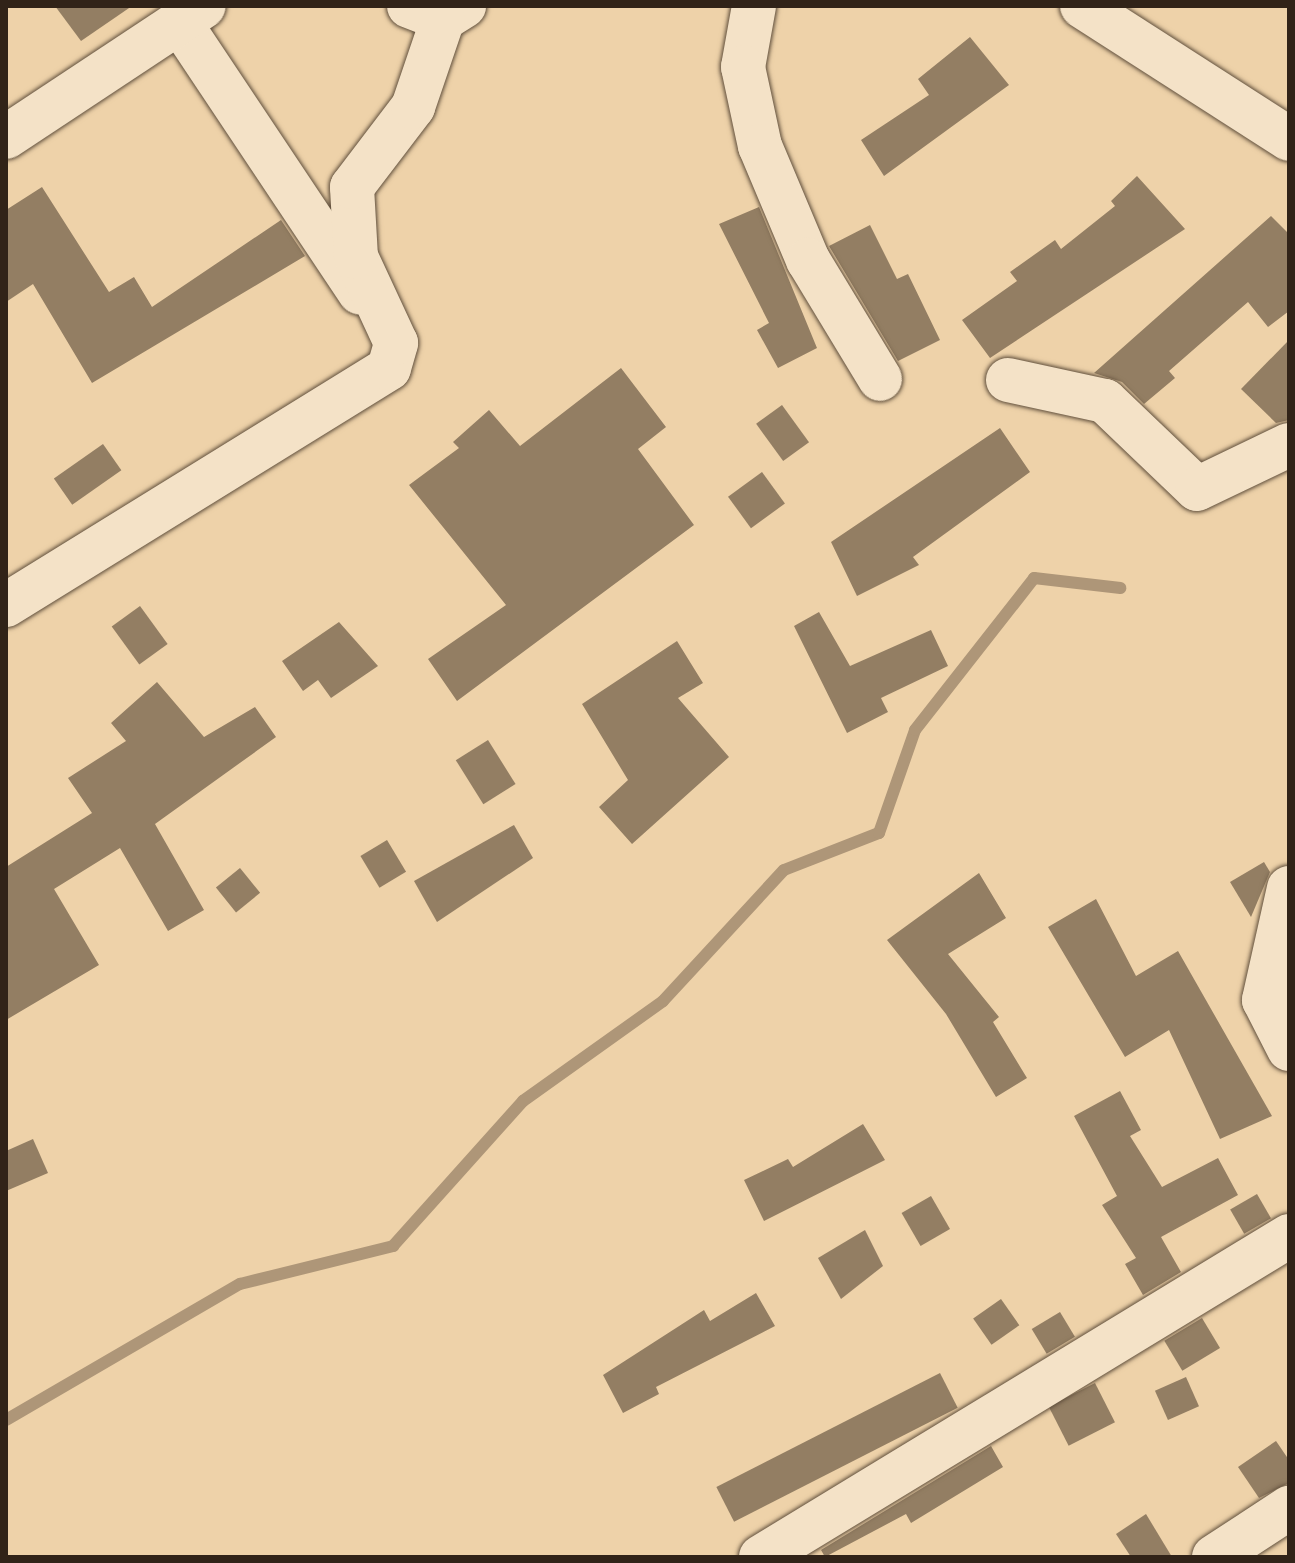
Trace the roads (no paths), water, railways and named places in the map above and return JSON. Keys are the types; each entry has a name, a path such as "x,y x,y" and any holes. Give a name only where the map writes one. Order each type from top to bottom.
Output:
{"street":[{"path":"754,6 743,67 760,146 808,260 880,379"},
{"path":"1082,6 1289,139"},
{"path":"6,605 389,368 396,343 356,257 352,187 413,107 438,10"},
{"path":"6,137 192,14 396,343"},
{"path":"1008,380 1105,401 1197,489 1289,445"},
{"path":"1289,888 1264,1000 1289,1049"},
{"path":"761,1557 1289,1236"},
{"path":"1214,1554 1289,1508"}],"waterway":[{"path":"6,1420 240,1284 393,1246 523,1101 663,1001 784,870 879,833 915,730 1034,578 1120,588"}]}
